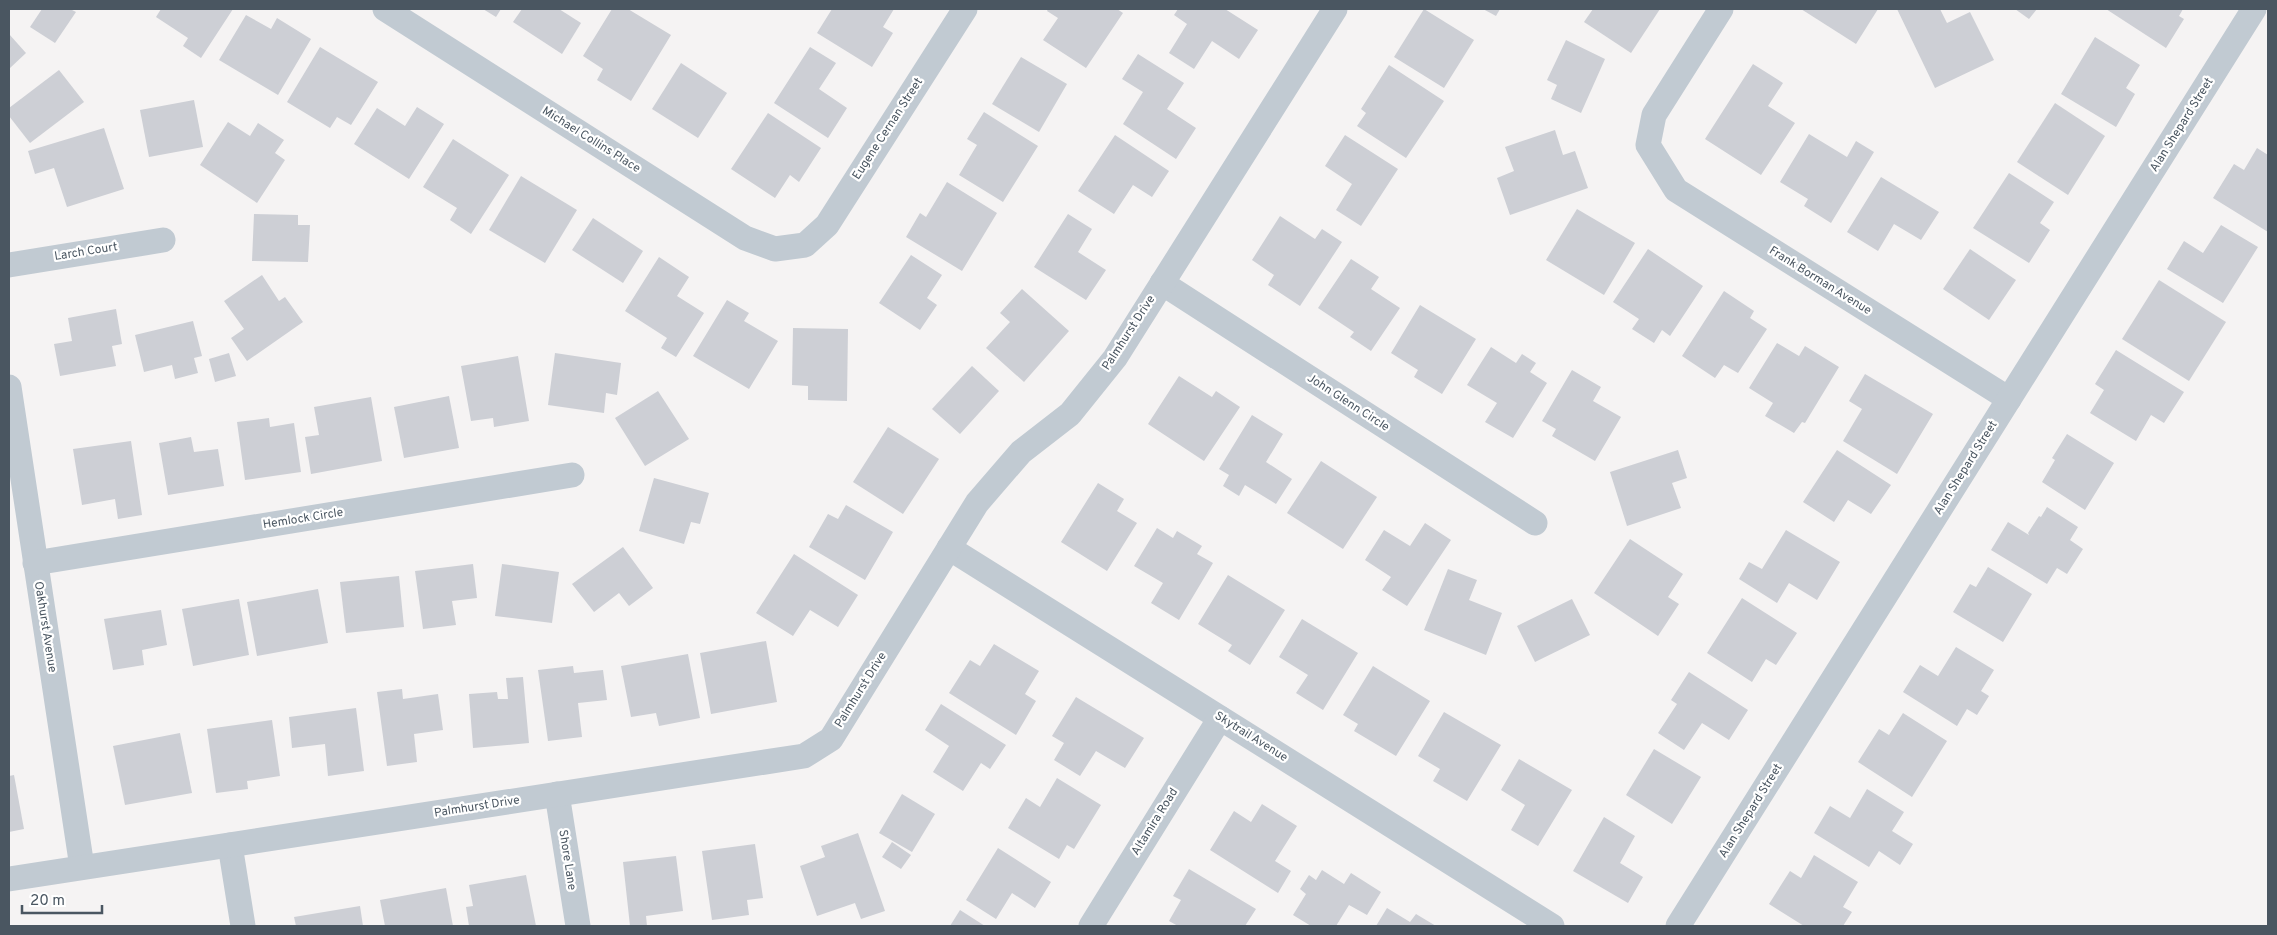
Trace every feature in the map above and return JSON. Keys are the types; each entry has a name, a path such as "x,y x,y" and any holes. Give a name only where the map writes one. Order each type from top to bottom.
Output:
{"street":[{"name":"Michael Collins Place","path":"385,9 745,238 775,249 805,245"},
{"name":"Eugene Cernan Street","path":"805,245 827,225 965,9"},
{"name":"Palmhurst Drive","path":"9,879 804,756 831,738 977,502 1021,452 1070,414 1115,358 1334,9"},
{"name":"Frank Borman Avenue","path":"1720,9 1654,115 1648,145 1676,190 2009,399"},
{"name":"Alan Shepard Street","path":"1678,926 2254,9"},
{"name":"Larch Court","path":"9,265 163,240"},
{"name":"John Glenn Circle","path":"1162,283 1535,523"},
{"name":"Oakhurst Avenue","path":"9,387 82,867"},
{"name":"Hemlock Circle","path":"35,563 572,475"},
{"name":"Skytrail Avenue","path":"949,548 1552,926"},
{"name":"Altamira Road","path":"1091,926 1220,718"},
{"name":"Shore Lane","path":"557,794 578,926"},
{"path":"230,845 243,926"}],"building":[{"path":"42,9 70,9 76,12 55,43 30,27"},
{"path":"161,9 233,9 201,58 183,46 188,38 156,17"},
{"path":"483,9 501,9 496,17"},
{"path":"522,9 559,9 581,23 562,54 513,22"},
{"path":"612,9 628,9 671,35 631,101 597,80 603,69 583,56"},
{"path":"832,9 894,9 883,27 893,33 872,67 817,33"},
{"path":"1048,9 1117,9 1123,13 1086,68 1043,40 1058,18 1047,11"},
{"path":"1178,9 1225,9 1258,30 1239,59 1212,41 1194,69 1169,53 1187,24 1174,15"},
{"path":"1424,9 1474,40 1444,88 1394,57"},
{"path":"1483,9 1500,9 1496,16"},
{"path":"1593,9 1660,9 1631,53 1584,22"},
{"path":"1801,9 1878,9 1856,44"},
{"path":"1897,9 1940,9 1947,23 1970,12 1994,60 1935,88"},
{"path":"2015,9 2037,9 2029,19"},
{"path":"2106,9 2183,9 2179,16 2184,19 2166,48"},
{"path":"246,15 271,29 277,18 311,39 278,95 219,60"},
{"path":"9,34 26,53 9,69"},
{"path":"2095,37 2140,65 2126,88 2135,94 2116,127 2061,94"},
{"path":"1566,40 1605,59 1581,113 1551,99 1557,85 1547,80"},
{"path":"320,47 378,82 351,125 337,117 330,128 287,102"},
{"path":"810,47 836,63 819,89 847,108 828,138 774,103"},
{"path":"1138,54 1184,83 1167,109 1196,128 1176,159 1123,124 1143,92 1122,79"},
{"path":"1021,57 1067,84 1039,132 992,104"},
{"path":"681,63 727,93 698,138 652,109"},
{"path":"1753,64 1783,83 1768,106 1795,123 1761,175 1705,139"},
{"path":"1389,65 1444,101 1406,158 1357,126 1366,113 1361,109"},
{"path":"59,70 84,102 30,143 9,116 9,108"},
{"path":"194,100 203,147 149,157 140,110"},
{"path":"2055,103 2105,136 2068,195 2017,162"},
{"path":"417,107 444,124 409,179 354,144 377,108 405,126"},
{"path":"984,112 1038,146 1003,202 959,175 977,145 967,139"},
{"path":"768,113 821,148 799,182 790,175 775,198 731,169"},
{"path":"228,122 250,136 258,123 284,140 275,153 285,160 257,203 200,165"},
{"path":"104,128 124,189 67,207 54,168 35,174 28,151"},
{"path":"1555,130 1563,155 1575,151 1588,188 1510,215 1497,178 1514,171 1505,147"},
{"path":"1809,134 1847,157 1856,141 1874,152 1831,223 1804,206 1808,199 1780,182"},
{"path":"1115,135 1169,171 1152,197 1133,185 1114,214 1078,191"},
{"path":"1345,135 1398,169 1361,226 1336,210 1352,184 1325,166"},
{"path":"453,139 509,175 471,234 450,220 457,208 423,187"},
{"path":"2257,148 2268,155 2268,232 2213,198 2234,164 2244,170"},
{"path":"2009,173 2054,202 2040,223 2050,230 2029,263 1973,228"},
{"path":"521,176 577,210 545,263 489,230"},
{"path":"1881,177 1939,212 1921,240 1894,224 1878,251 1847,232"},
{"path":"947,182 997,213 962,271 906,237 920,213 926,217"},
{"path":"1577,209 1635,243 1604,295 1546,260"},
{"path":"254,214 298,215 298,225 310,225 308,262 252,261"},
{"path":"1068,214 1092,229 1078,252 1106,270 1086,300 1034,267"},
{"path":"1280,216 1315,239 1322,229 1342,242 1300,306 1268,285 1274,275 1252,260"},
{"path":"593,218 643,251 623,283 572,250"},
{"path":"2221,225 2258,247 2223,303 2167,269 2184,241 2203,253"},
{"path":"1648,249 1703,286 1670,336 1662,330 1654,343 1632,329 1639,319 1613,302"},
{"path":"1970,249 2016,280 1989,320 1943,289"},
{"path":"911,255 942,275 927,298 937,305 920,330 879,303"},
{"path":"659,257 689,277 677,296 704,313 676,357 661,348 667,338 625,311"},
{"path":"1351,259 1379,277 1371,289 1400,308 1371,351 1350,337 1354,332 1318,308"},
{"path":"262,275 279,301 285,297 303,322 247,361 231,338 244,329 224,301"},
{"path":"2159,280 2226,322 2189,381 2122,339"},
{"path":"1022,289 1069,331 1024,382 986,348 1010,322 1000,313"},
{"path":"1724,291 1754,311 1750,318 1767,329 1738,373 1724,365 1715,378 1682,356"},
{"path":"727,300 749,313 744,321 778,341 749,389 693,356"},
{"path":"1420,305 1476,339 1442,394 1414,377 1418,370 1391,353"},
{"path":"116,309 122,344 112,346 116,366 60,376 54,344 72,341 68,318"},
{"path":"193,321 202,356 194,358 198,373 175,379 172,365 144,372 135,335"},
{"path":"793,328 848,329 847,401 808,400 808,386 792,385"},
{"path":"1777,343 1799,356 1805,346 1839,367 1805,423 1802,422 1794,433 1765,416 1773,403 1749,388"},
{"path":"1491,347 1516,363 1522,354 1536,363 1530,372 1547,383 1513,438 1485,422 1497,403 1467,385"},
{"path":"2116,350 2184,392 2164,423 2151,415 2136,441 2090,413 2104,390 2095,384"},
{"path":"229,353 236,376 215,382 209,359"},
{"path":"555,353 621,363 617,395 606,393 604,413 548,405"},
{"path":"518,356 529,421 494,427 493,418 471,421 461,366"},
{"path":"972,366 999,391 960,434 932,409"},
{"path":"1572,370 1601,387 1593,401 1621,417 1595,461 1552,436 1556,429 1542,421"},
{"path":"1865,374 1933,414 1897,474 1843,441 1862,409 1849,401"},
{"path":"1179,376 1212,397 1216,391 1240,407 1204,461 1148,424"},
{"path":"658,391 689,439 645,466 615,418"},
{"path":"449,396 459,448 404,458 394,407"},
{"path":"371,397 382,461 311,474 305,437 319,435 314,407"},
{"path":"1252,415 1283,434 1266,462 1292,479 1276,504 1245,485 1239,496 1223,486 1229,475 1219,469"},
{"path":"269,418 270,427 294,423 301,472 245,480 237,422"},
{"path":"888,427 939,459 903,514 853,482"},
{"path":"2067,434 2114,463 2085,510 2042,482 2055,460 2052,458"},
{"path":"191,437 194,452 218,449 224,486 168,495 159,443"},
{"path":"131,441 142,515 118,519 115,499 82,505 73,449"},
{"path":"1678,450 1687,478 1672,483 1681,508 1627,526 1610,472"},
{"path":"1837,450 1891,485 1871,514 1848,500 1834,522 1803,502"},
{"path":"1321,461 1377,497 1343,549 1287,513"},
{"path":"654,478 709,493 700,524 691,522 684,544 639,531"},
{"path":"1098,483 1124,499 1117,511 1137,523 1107,571 1061,542"},
{"path":"846,505 893,532 865,580 809,547 828,514 838,519"},
{"path":"2047,507 2078,527 2070,540 2083,549 2067,574 2057,568 2047,584 1991,550 2008,522 2029,535 2028,533"},
{"path":"1425,523 1451,540 1407,606 1382,590 1391,577 1365,560 1384,530 1410,546"},
{"path":"1157,528 1173,538 1177,531 1202,546 1197,554 1213,563 1179,620 1151,603 1163,583 1134,566"},
{"path":"1786,530 1840,562 1817,600 1789,583 1777,603 1739,579 1749,562 1762,569"},
{"path":"1630,539 1683,574 1668,597 1679,604 1658,636 1594,593"},
{"path":"623,547 653,588 629,606 619,593 594,612 572,584"},
{"path":"794,554 858,595 838,627 810,610 793,636 756,613"},
{"path":"473,564 477,598 452,601 456,625 423,629 415,571"},
{"path":"502,564 559,572 552,623 495,616"},
{"path":"1988,567 2032,594 2003,642 1953,612 1970,584 1976,587"},
{"path":"1448,569 1477,580 1469,600 1502,613 1486,655 1424,630"},
{"path":"1228,575 1285,610 1250,665 1228,651 1232,645 1198,624"},
{"path":"399,576 404,627 346,633 340,582"},
{"path":"318,589 328,643 257,656 247,602"},
{"path":"1742,598 1797,633 1776,665 1766,659 1752,682 1707,653"},
{"path":"239,599 249,655 193,666 182,609"},
{"path":"1572,599 1590,635 1535,662 1517,626"},
{"path":"161,610 167,645 142,650 144,665 113,670 104,619"},
{"path":"1302,619 1358,653 1323,710 1296,693 1308,675 1279,657"},
{"path":"766,641 777,702 711,714 700,653"},
{"path":"994,644 1039,671 1025,694 1036,701 1016,735 949,693 970,660 980,666"},
{"path":"1956,647 1994,670 1981,691 1989,696 1977,715 1967,709 1957,726 1903,692 1920,665 1938,676"},
{"path":"688,654 700,718 659,726 656,713 631,717 621,666"},
{"path":"573,666 574,673 603,670 607,700 578,703 582,737 548,741 538,670"},
{"path":"1373,666 1430,701 1396,756 1354,731 1358,724 1343,715"},
{"path":"1689,672 1748,710 1729,740 1702,723 1684,750 1658,733 1677,704 1671,700"},
{"path":"523,677 529,743 473,748 469,694 497,692 498,699 508,699 506,678"},
{"path":"402,689 403,699 438,694 443,730 414,734 417,762 387,766 377,692"},
{"path":"1076,697 1144,738 1125,768 1096,751 1080,776 1054,760 1064,743 1052,736"},
{"path":"941,704 1006,745 990,769 981,763 963,791 933,772 949,746 925,730"},
{"path":"356,708 364,771 328,776 325,744 292,748 289,717"},
{"path":"1444,712 1501,745 1467,801 1433,781 1440,769 1418,756"},
{"path":"1903,713 1947,741 1912,797 1858,762 1879,729 1889,735"},
{"path":"272,720 280,776 247,781 248,789 216,793 207,729"},
{"path":"180,733 192,793 125,805 113,746"},
{"path":"1654,749 1701,777 1672,824 1626,795"},
{"path":"1519,759 1572,790 1538,846 1511,830 1525,805 1501,790"},
{"path":"14,775 24,829 9,832 9,776"},
{"path":"1057,778 1101,805 1074,849 1067,845 1059,859 1008,828 1026,798 1040,807"},
{"path":"1867,789 1904,812 1892,831 1913,844 1900,865 1879,851 1869,867 1814,833 1830,806 1850,818"},
{"path":"902,794 935,814 912,852 879,833"},
{"path":"1262,804 1297,826 1275,861 1291,871 1278,893 1210,850 1234,811 1251,822"},
{"path":"1604,817 1635,836 1620,863 1643,877 1628,903 1573,871"},
{"path":"858,833 885,911 861,919 855,903 817,916 800,866 825,857 821,846"},
{"path":"892,842 911,855 901,869 882,857"},
{"path":"755,844 763,898 747,900 749,915 712,920 702,851"},
{"path":"998,848 1051,882 1035,908 1012,893 996,919 966,900"},
{"path":"1814,855 1858,882 1843,907 1852,912 1843,926 1804,926 1769,904 1790,871 1801,878"},
{"path":"676,856 683,911 646,916 647,926 630,926 623,862"},
{"path":"1189,869 1256,909 1245,926 1178,926 1169,921 1181,900 1173,896"},
{"path":"1322,870 1344,884 1351,873 1381,892 1367,915 1349,905 1336,926 1311,926 1293,915 1306,894 1300,889 1309,875 1316,880"},
{"path":"526,875 536,926 469,926 466,907 473,906 469,885"},
{"path":"446,888 453,926 385,926 380,900"},
{"path":"360,906 363,926 296,926 294,917"},
{"path":"1387,908 1410,922 1416,914 1436,926 1376,926"},
{"path":"960,910 985,926 950,926"}]}
